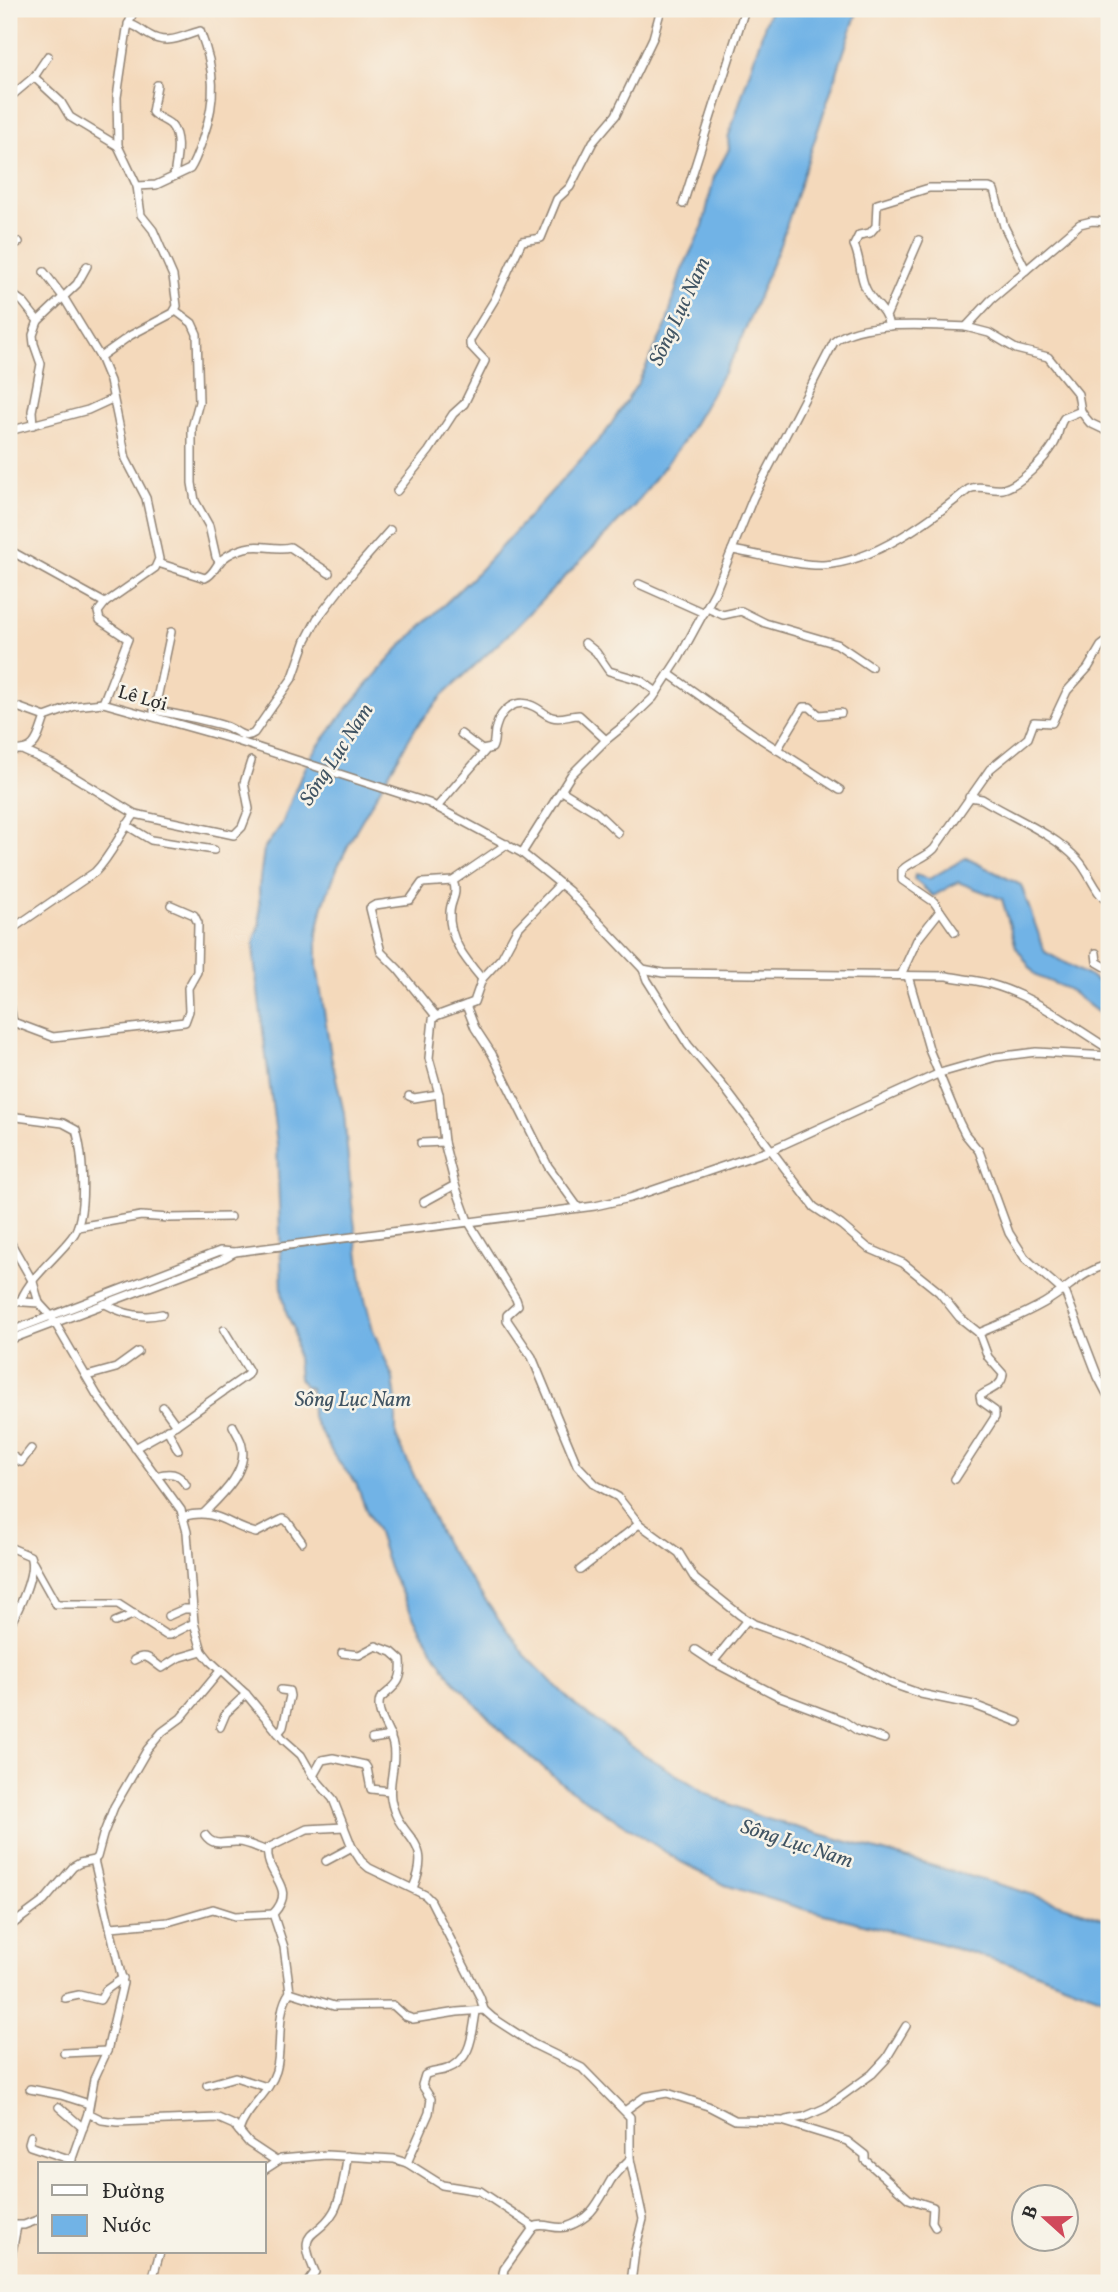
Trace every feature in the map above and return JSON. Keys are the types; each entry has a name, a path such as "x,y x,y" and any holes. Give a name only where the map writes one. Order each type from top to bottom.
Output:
{"street":[{"path":"134,9 128,24 117,97 118,146 137,186 141,215 153,230 173,276 177,292 176,311"},
{"path":"397,491 468,397 485,361 470,345 470,340 495,299 522,241 541,238 557,199 570,187 593,142 616,115 653,38 660,9"},
{"path":"683,204 745,9"},
{"path":"128,24 160,40 171,41 200,31 212,72 211,111 193,165 156,186 137,186"},
{"path":"9,98 34,77 48,56"},
{"path":"34,77 61,102 70,117 118,146"},
{"path":"157,85 152,112 167,122 176,134 174,176"},
{"path":"889,326 887,314 866,288 854,242 859,235 870,233 876,226 877,204 914,191 943,188 994,190 1004,226 1026,270"},
{"path":"966,327 991,300 1080,224 1092,221 1109,222"},
{"path":"887,314 919,240"},
{"path":"9,248 19,242"},
{"path":"33,425 32,411 41,364 33,335 38,321 77,284 87,266"},
{"path":"44,272 64,298 100,357 110,381 126,459 146,498 158,563 155,568 105,603 98,612 98,618 128,639 103,703"},
{"path":"9,292 23,302 38,321"},
{"path":"100,357 131,335 176,311"},
{"path":"176,311 192,323 197,334 199,402 192,428 192,483 195,501 209,526 216,557 220,562"},
{"path":"522,853 571,775 627,723 657,692 669,674 706,610 753,498 834,342 842,335 889,326 966,327 989,333 1016,349 1048,357 1078,394 1081,411 1090,423 1109,432"},
{"path":"9,430 88,410 112,399"},
{"path":"732,550 819,565 846,560 888,545 969,489 978,486 1003,489 1012,484 1026,474 1055,443 1064,418 1081,411"},
{"path":"171,632 154,713 228,727 244,736 254,733 293,677 306,640 317,619 390,530"},
{"path":"158,563 205,578 213,574 223,558 248,547 280,550 290,547 329,573"},
{"path":"9,550 105,603"},
{"path":"639,584 706,610 723,615 741,611 765,623 836,644 870,667"},
{"path":"954,932 934,902 902,880 902,870 908,864 926,857 934,849 990,769 1028,738 1034,722 1053,721 1067,691 1084,673 1101,646 1109,640"},
{"path":"585,643 596,652 609,671 640,680 657,692"},
{"path":"669,674 777,750 840,790"},
{"name":"Lê Lợi","path":"45,717 75,706 103,703 154,713 433,805 522,853 560,884 643,969 688,1045 723,1086 820,1213 841,1225 868,1248 903,1263 939,1292 959,1317 979,1333"},
{"path":"9,704 45,717 36,740 24,751"},
{"path":"433,805 494,745 496,727 506,709 515,704 531,705 554,718 579,715 606,740"},
{"path":"777,750 803,707 810,707 819,715 841,713"},
{"path":"461,734 482,750 486,750"},
{"path":"9,750 24,751 53,764 135,814 234,835 238,834 249,809 244,783 251,761"},
{"path":"562,791 593,809 618,833"},
{"path":"969,797 982,799 1067,850 1087,870 1103,898 1109,903"},
{"path":"9,931 95,872 107,860 135,814"},
{"path":"127,825 151,840 214,850"},
{"path":"436,1016 381,952 370,908 410,900 422,883 453,881 507,845"},
{"path":"453,881 456,895 449,914 454,937 482,979"},
{"path":"560,884 517,929 502,957 482,979 477,998 436,1016 432,1024 429,1058 439,1094 444,1142 468,1221 516,1299 518,1305 507,1315 507,1320 532,1357 577,1465 596,1485 618,1497 639,1524 679,1553 695,1578 747,1619 849,1661 893,1684 921,1694 974,1705 1018,1722"},
{"path":"13,1022 52,1037 185,1022 189,1011 188,988 197,972 198,923 194,915 172,905"},
{"path":"940,911 917,940 905,975 930,1052 965,1134 979,1151 1015,1243 1032,1265 1063,1291 1109,1398"},
{"path":"1096,953 1097,962 1109,969"},
{"path":"643,969 663,973 947,976 990,984 1040,1005 1109,1049"},
{"path":"9,985 13,1022 9,1045"},
{"path":"466,1005 475,1028 492,1054 548,1166 577,1206"},
{"path":"9,1340 53,1319 220,1251 235,1252 577,1206 595,1206 630,1198 771,1150 940,1073 996,1057 1036,1052 1109,1056"},
{"path":"409,1097 439,1094"},
{"path":"9,1116 63,1123 76,1130 83,1199 75,1234 33,1282 21,1300"},
{"path":"421,1143 444,1142"},
{"path":"424,1202 455,1185"},
{"path":"78,1227 141,1216 169,1219 230,1217"},
{"path":"9,1240 33,1282 39,1303 53,1319 97,1395 185,1516 194,1623 202,1651 246,1694 278,1733 301,1755 313,1776 333,1799 352,1847 369,1868 413,1888 435,1905 480,1997 480,2011 466,2055 448,2068 425,2075 422,2085 431,2099 429,2113 407,2163"},
{"path":"9,1332 105,1304 221,1260 235,1252"},
{"path":"955,1479 995,1418 995,1411 981,1401 980,1396 996,1388 1003,1378 1003,1374 988,1357 979,1333 1016,1318 1063,1291 1087,1271 1109,1264"},
{"path":"9,1301 39,1303"},
{"path":"105,1304 138,1316 162,1314"},
{"path":"135,1448 176,1425 247,1375 246,1366 224,1330"},
{"path":"87,1376 116,1367 138,1352"},
{"path":"163,1407 176,1425"},
{"path":"204,1513 222,1495 240,1467 243,1449 233,1426"},
{"path":"167,1429 178,1450"},
{"path":"9,1454 21,1462 32,1449"},
{"path":"156,1476 173,1473 179,1475 186,1485"},
{"path":"185,1516 204,1513 256,1533 283,1519 302,1542"},
{"path":"580,1570 639,1524"},
{"path":"9,1547 30,1556 56,1604 118,1604 166,1635 194,1623"},
{"path":"9,1626 23,1597 33,1563"},
{"path":"169,1616 184,1609 193,1609"},
{"path":"115,1622 124,1616 135,1614"},
{"path":"713,1662 747,1619"},
{"path":"342,1653 359,1655 376,1646 392,1652 401,1660 396,1686 384,1695 378,1709 391,1736 395,1755 390,1791 397,1816 419,1851 421,1860 420,1872 413,1888"},
{"path":"695,1650 778,1696 842,1720 858,1731 884,1739"},
{"path":"134,1660 148,1656 162,1668 178,1658 202,1651"},
{"path":"9,1927 44,1901 73,1867 94,1860 100,1852 103,1835 114,1807 155,1739 181,1718 220,1671"},
{"path":"278,1733 290,1696 289,1691 281,1690"},
{"path":"220,1727 230,1708 246,1694"},
{"path":"372,1739 391,1736"},
{"path":"313,1776 322,1760 333,1758 365,1765 368,1768 371,1789 390,1791"},
{"path":"273,1914 284,1898 270,1865 267,1851 270,1846 307,1829 344,1827"},
{"path":"205,1835 212,1842 237,1842 267,1851"},
{"path":"326,1861 352,1847"},
{"path":"32,2136 30,2146 71,2162 88,2113 94,2080 107,2051 123,1991 111,1927 94,1860"},
{"path":"111,1927 168,1922 213,1909 235,1916 273,1914"},
{"path":"239,2131 277,2068 281,2023 290,1992 284,1947 273,1914"},
{"path":"65,1998 79,1995 100,2000 106,1990 122,1978"},
{"path":"290,1992 334,2006 393,2004 405,2016 413,2019 457,2011 480,2011 533,2044 582,2068 630,2117 630,2159 643,2219 631,2283"},
{"path":"626,2110 644,2097 667,2093 708,2106 735,2120 782,2121 816,2113 844,2096 880,2068 906,2026"},
{"path":"64,2053 107,2051"},
{"path":"207,2085 235,2077 267,2087"},
{"path":"30,2089 89,2104"},
{"path":"60,2107 83,2128"},
{"path":"88,2113 108,2122 213,2117 227,2121 249,2143 276,2161"},
{"path":"782,2121 850,2143 904,2196 933,2207 932,2220 935,2227"},
{"path":"266,2168 276,2161 326,2155 394,2159 407,2163 442,2185 480,2191 534,2227"},
{"path":"307,2283 315,2272 307,2256 307,2244 313,2232 335,2210 347,2156"},
{"path":"510,2283 503,2273 504,2269 534,2227 540,2224 563,2228 583,2219 597,2207 614,2176 630,2159"},
{"path":"9,2267 13,2225 38,2219"},
{"path":"156,2283 154,2273 159,2254"}],"water":[{"name":"Sông Lục Nam","path":"770,9 858,9 781,242 736,352 683,442 634,506 512,631 442,696 416,727 356,830 323,905 317,933 317,966 331,1056 344,1113 364,1295 373,1330 393,1378 396,1436 445,1544 524,1654 576,1706 641,1753 715,1798 760,1817 1015,1889 1109,1920 1109,2000 1029,1970 725,1885 681,1862 569,1789 506,1736 452,1679 420,1630 389,1568 377,1530 356,1483 336,1459 312,1417 311,1389 299,1378 294,1329 287,1315 282,1292 277,1144 254,959 254,940 260,924 259,887 264,849 282,824 312,754 346,710 398,649 480,570 606,432 638,383 666,326 681,272 703,226 714,177 729,149 728,138"},
{"path":"966,858 1021,885 1045,952 1098,981 1109,990 1109,1021 1068,989 1036,976 1016,947 1002,899 958,882 933,896 914,879 915,875 929,879"}]}
